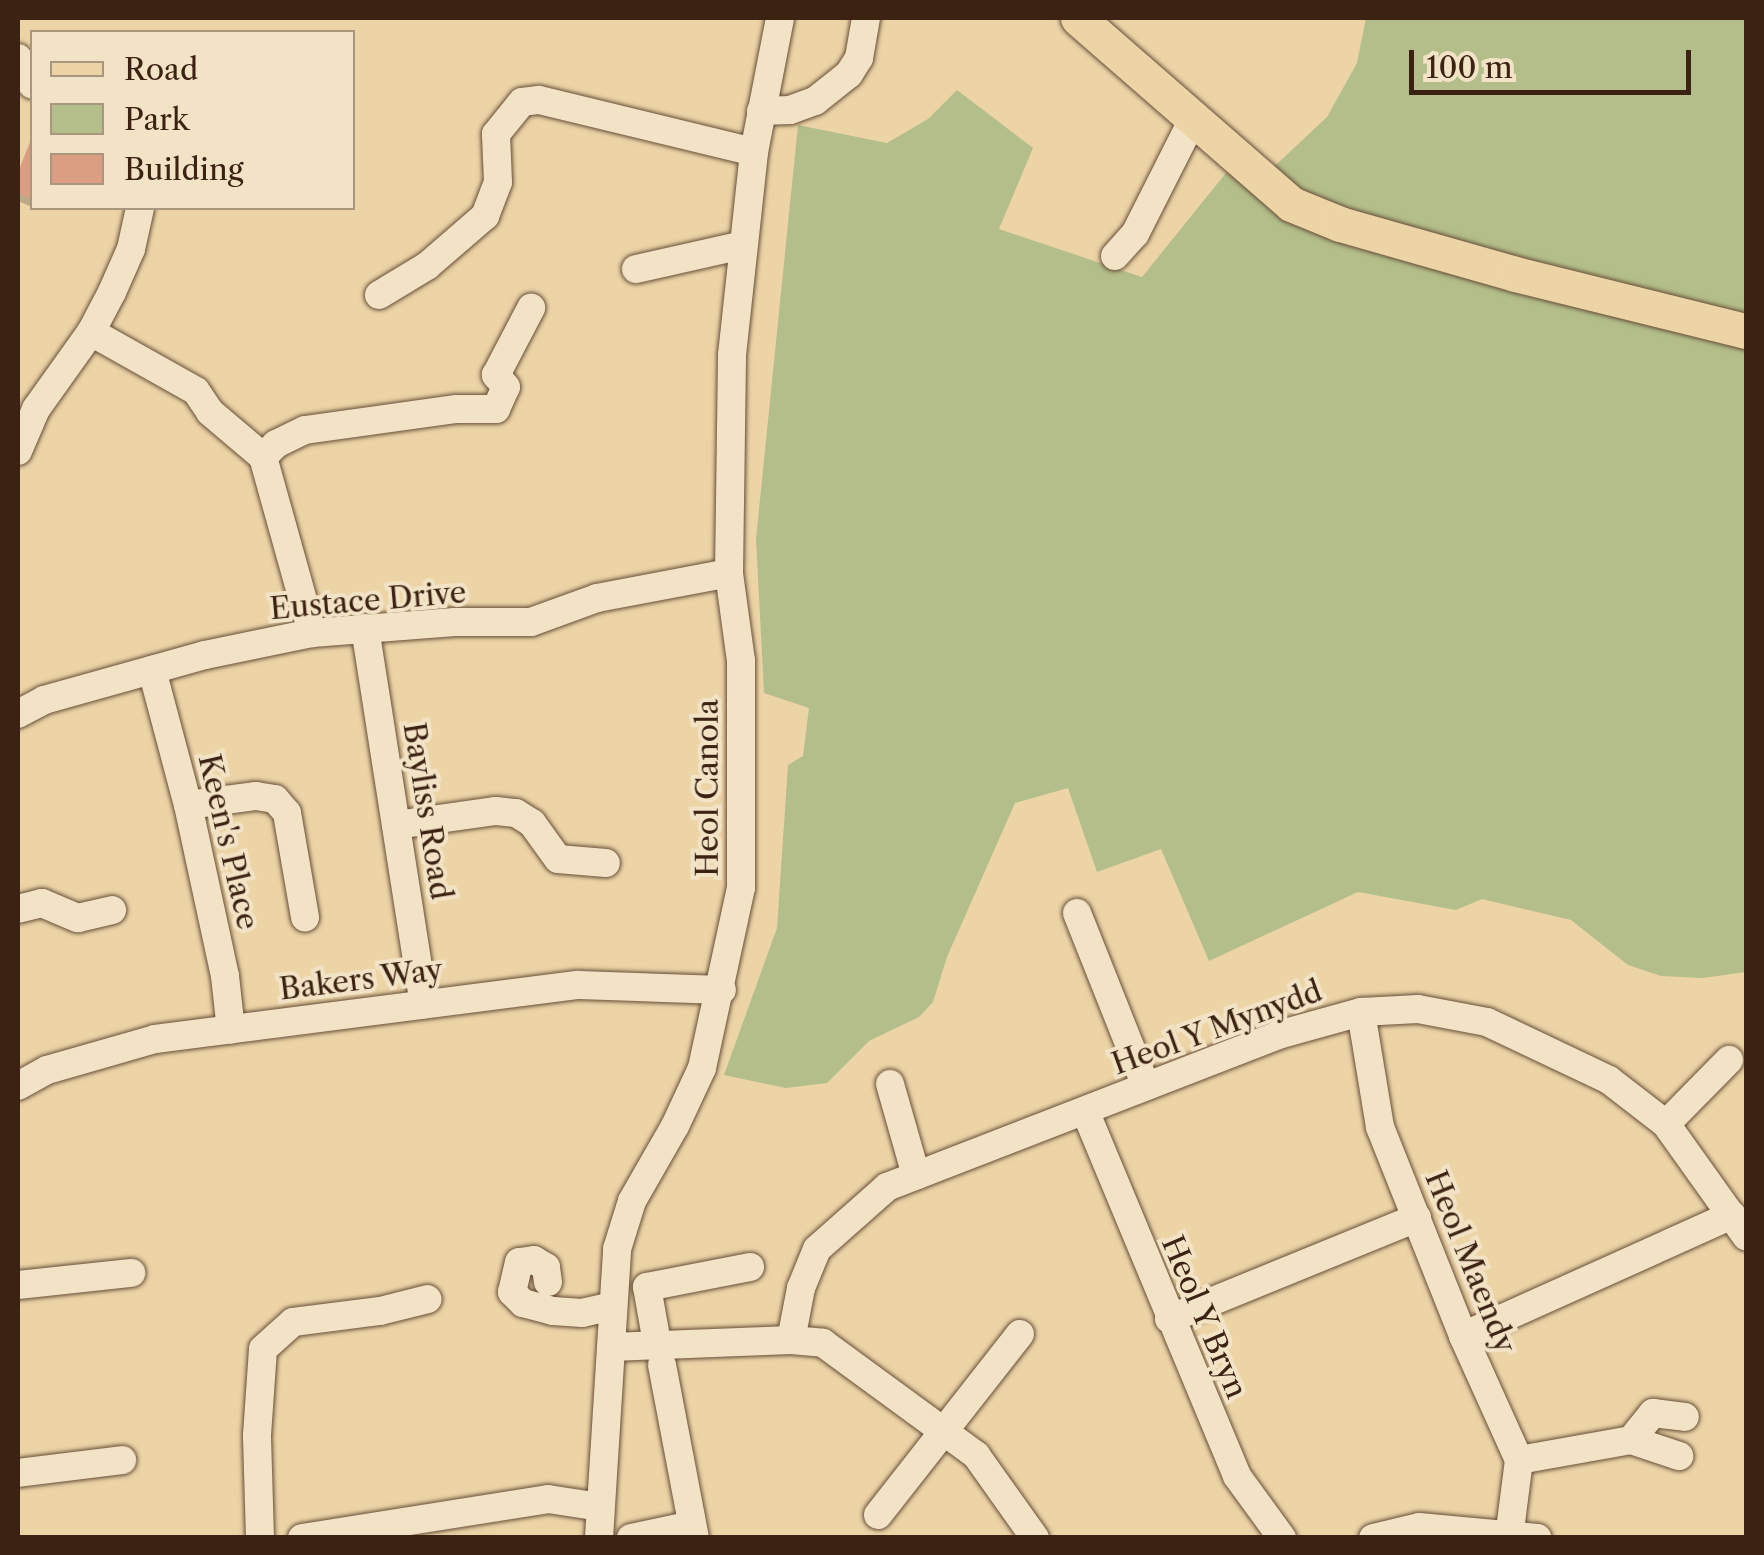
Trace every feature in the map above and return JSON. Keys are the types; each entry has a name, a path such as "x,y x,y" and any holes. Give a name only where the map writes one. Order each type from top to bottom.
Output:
{"main road":[{"path":"1078,18 1291,204 1340,224 1516,274 1746,331"}],"street":[{"name":"Heol Canola","path":"598,1538 613,1306 623,1222 690,1096 722,990 741,888 744,822 740,662 730,573 732,355 754,152 780,18"},
{"path":"761,111 790,110 816,100 849,74 860,58 866,18"},
{"path":"378,295 458,243 485,216 498,182 496,134 522,102 539,100 754,152"},
{"path":"1115,256 1146,239 1193,119"},
{"path":"18,451 36,409 91,332 131,248 140,210"},
{"path":"636,268 743,245"},
{"path":"263,457 276,444 305,430 457,409 496,409 506,388 496,375 530,308"},
{"path":"91,332 196,391 210,412 263,457 312,633"},
{"name":"Eustace Drive","path":"18,714 44,700 152,670 312,633 531,622 597,598 730,573"},
{"name":"Bayliss Road","path":"364,628 424,1004"},
{"name":"Keen's Place","path":"152,670 188,805 226,976 231,1030"},
{"path":"188,805 256,796 275,799 288,813 306,918"},
{"path":"396,826 496,811 516,813 532,823 558,859 606,863"},
{"path":"18,909 42,904 78,918 112,910"},
{"path":"1077,913 1146,1086"},
{"name":"Bakers Way","path":"18,1086 48,1070 155,1039 579,986 722,990"},
{"name":"Heol Y Mynydd","path":"791,1340 801,1288 817,1249 887,1187 1086,1113 1278,1035 1361,1012 1418,1009 1487,1022 1609,1080 1666,1124 1739,1225"},
{"name":"Heol Maendy","path":"1361,1012 1380,1127 1463,1336 1519,1460 1519,1536"},
{"path":"1666,1124 1729,1060"},
{"path":"890,1084 916,1175"},
{"name":"Heol Y Bryn","path":"1086,1113 1168,1320 1237,1476 1282,1538"},
{"path":"1168,1320 1417,1218"},
{"path":"1463,1336 1739,1225"},
{"path":"548,1282 546,1268 534,1260 519,1262 512,1292 523,1303 553,1311 582,1313 613,1306"},
{"path":"632,1538 694,1531 657,1369 647,1286 750,1267"},
{"path":"18,1286 132,1273"},
{"path":"260,1538 257,1434 263,1349 292,1322 380,1311 428,1298"},
{"path":"878,1515 1020,1334"},
{"path":"611,1347 657,1369 791,1340 824,1344 976,1455 1035,1538"},
{"path":"1631,1440 1653,1413 1685,1417"},
{"path":"1519,1460 1631,1440 1679,1456"},
{"path":"18,1473 122,1460"},
{"path":"302,1538 548,1499 600,1506"},
{"path":"1373,1538 1420,1527 1519,1536"}],"green space":[{"path":"1366,18 1746,18 1746,972 1703,978 1661,976 1628,965 1571,920 1482,899 1456,910 1358,892 1209,961 1161,849 1097,872 1068,788 1015,803 947,957 933,1002 919,1017 869,1041 827,1083 786,1088 724,1075 777,928 788,765 803,756 809,708 764,693 756,539 798,125 887,143 928,119 957,90 1033,148 999,229 1142,277 1238,158 1262,178 1327,117 1357,63"}],"building":[{"path":"30,142 30,198 18,193 18,172"}]}
